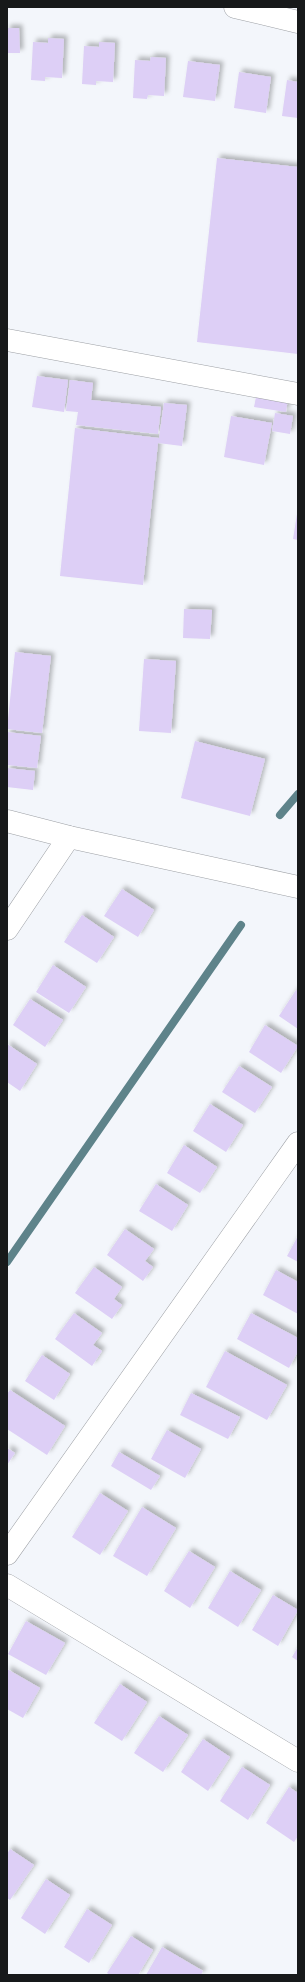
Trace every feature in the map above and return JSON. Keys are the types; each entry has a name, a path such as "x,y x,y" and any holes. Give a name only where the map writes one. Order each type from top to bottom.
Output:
{"street":[{"path":"234,7 298,22"},
{"path":"7,340 298,394"},
{"path":"7,821 68,837 298,887"},
{"path":"7,929 68,837"},
{"path":"7,1554 298,1144"},
{"path":"7,1585 298,1761"}],"building":[{"path":"7,28 19,28 20,53 7,53"},
{"path":"48,38 64,39 62,78 45,77 45,81 31,80 33,42 48,43"},
{"path":"99,42 115,43 113,82 96,81 96,85 82,84 84,46 99,47"},
{"path":"151,57 166,58 164,96 148,95 147,99 133,98 135,60 150,61"},
{"path":"188,61 220,65 215,101 183,97"},
{"path":"239,72 271,77 266,113 234,108"},
{"path":"287,80 298,82 298,118 282,116"},
{"path":"217,158 298,167 298,354 197,342"},
{"path":"37,376 68,380 64,412 32,407"},
{"path":"70,380 93,383 91,400 161,407 158,434 76,425 78,412 66,411"},
{"path":"257,392 288,398 286,412 254,407"},
{"path":"164,403 187,405 182,446 158,443 143,585 60,576 75,428 159,438"},
{"path":"275,413 293,416 290,434 272,431"},
{"path":"231,416 272,423 264,465 224,457"},
{"path":"298,514 298,540 293,539"},
{"path":"184,609 212,610 210,639 183,638"},
{"path":"15,652 51,656 42,733 7,729"},
{"path":"144,659 176,661 171,733 139,731"},
{"path":"7,732 41,736 37,768 7,765"},
{"path":"195,741 265,759 250,816 181,798"},
{"path":"7,768 35,771 33,790 7,787"},
{"path":"122,889 154,910 138,937 104,916"},
{"path":"82,915 114,937 97,963 64,942"},
{"path":"53,965 86,987 69,1013 36,992"},
{"path":"296,990 298,991 298,1029 279,1016"},
{"path":"30,999 63,1020 45,1047 13,1025"},
{"path":"265,1025 298,1046 281,1073 249,1052"},
{"path":"7,1044 37,1064 20,1091 7,1082"},
{"path":"239,1066 272,1087 255,1113 222,1092"},
{"path":"210,1104 243,1125 226,1152 193,1131"},
{"path":"184,1145 217,1167 200,1193 167,1173"},
{"path":"156,1184 188,1205 172,1231 139,1211"},
{"path":"125,1229 154,1249 145,1261 153,1267 143,1281 107,1255"},
{"path":"298,1236 298,1262 287,1256"},
{"path":"94,1267 122,1287 114,1299 122,1305 112,1319 75,1293"},
{"path":"276,1270 298,1282 298,1314 263,1295"},
{"path":"74,1313 102,1333 93,1345 102,1351 92,1366 55,1339"},
{"path":"251,1313 298,1338 298,1351 289,1368 237,1339"},
{"path":"225,1351 287,1385 267,1420 206,1387"},
{"path":"42,1355 70,1374 54,1400 25,1381"},
{"path":"10,1390 65,1426 47,1455 7,1429 7,1394"},
{"path":"191,1393 240,1417 228,1439 180,1415"},
{"path":"167,1430 201,1449 185,1478 151,1459"},
{"path":"7,1448 15,1453 7,1465"},
{"path":"119,1452 160,1476 151,1490 111,1466"},
{"path":"100,1493 128,1511 100,1555 72,1537"},
{"path":"142,1507 176,1528 147,1576 113,1556"},
{"path":"189,1551 215,1567 190,1608 164,1591"},
{"path":"230,1571 261,1590 238,1627 208,1608"},
{"path":"273,1595 298,1610 278,1646 252,1630"},
{"path":"26,1621 65,1643 46,1675 8,1654"},
{"path":"298,1647 298,1661 292,1657"},
{"path":"7,1669 40,1688 23,1718 7,1709"},
{"path":"120,1684 147,1702 122,1741 94,1723"},
{"path":"159,1716 188,1735 163,1772 134,1753"},
{"path":"203,1739 230,1757 208,1791 181,1772"},
{"path":"242,1767 270,1785 248,1820 220,1801"},
{"path":"289,1787 298,1793 298,1836 294,1842 266,1823"},
{"path":"10,1849 34,1865 10,1900 7,1898 7,1854"},
{"path":"46,1879 70,1895 45,1934 21,1918"},
{"path":"87,1909 112,1925 89,1963 64,1947"},
{"path":"131,1936 153,1950 138,1975 110,1975 107,1973"},
{"path":"162,1947 203,1971 201,1975 146,1975"}],"waterway":[{"path":"280,815 298,794"},
{"path":"7,1262 241,925"}]}
